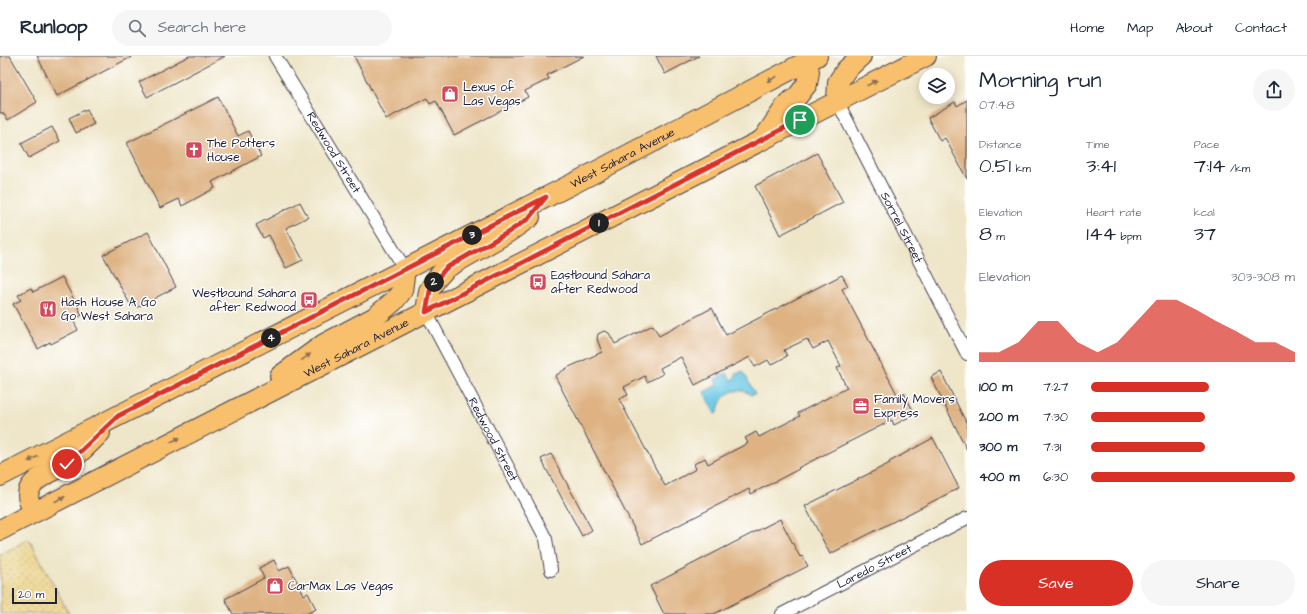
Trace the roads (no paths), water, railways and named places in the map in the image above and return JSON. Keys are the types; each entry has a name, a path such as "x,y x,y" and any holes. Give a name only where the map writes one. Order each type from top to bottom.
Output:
{"main road":[{"path":"837,101 838,82 846,70 861,56"},
{"name":"West Sahara Avenue","path":"0,530 926,56"},
{"name":"West Sahara Avenue","path":"0,476 546,197 812,59"},
{"path":"763,139 788,104 797,97 807,84 812,59"},
{"path":"426,312 430,291 436,280 446,268 507,233 528,219 546,197"},
{"path":"229,412 324,344 375,317 394,301 402,291 405,269"},
{"path":"35,511 29,500 29,493 31,486 36,480 67,464 118,416"}],"street":[{"name":"Redwood Street","path":"275,56 405,269"},
{"name":"Sorrel Street","path":"837,101 967,354"},
{"name":"Redwood Street","path":"426,312 546,539 551,570"},
{"name":"Laredo Street","path":"782,614 967,518"}],"water":[{"path":"743,371 755,394 751,395 740,391 729,393 721,401 718,413 715,414 704,392 717,385 715,379 727,373 731,380 735,378 736,374"}],"place":[{"name":"Lexus of Las Vegas","path":"450,94"},
{"name":"The Potters House","path":"194,150"},
{"name":"Eastbound Sahara after Redwood","path":"538,282"},
{"name":"Westbound Sahara after Redwood","path":"309,300"},
{"name":"Hash House A Go Go West Sahara","path":"48,309"},
{"name":"Family Movers Express","path":"861,406"},
{"name":"CarMax Las Vegas","path":"275,586"}]}
